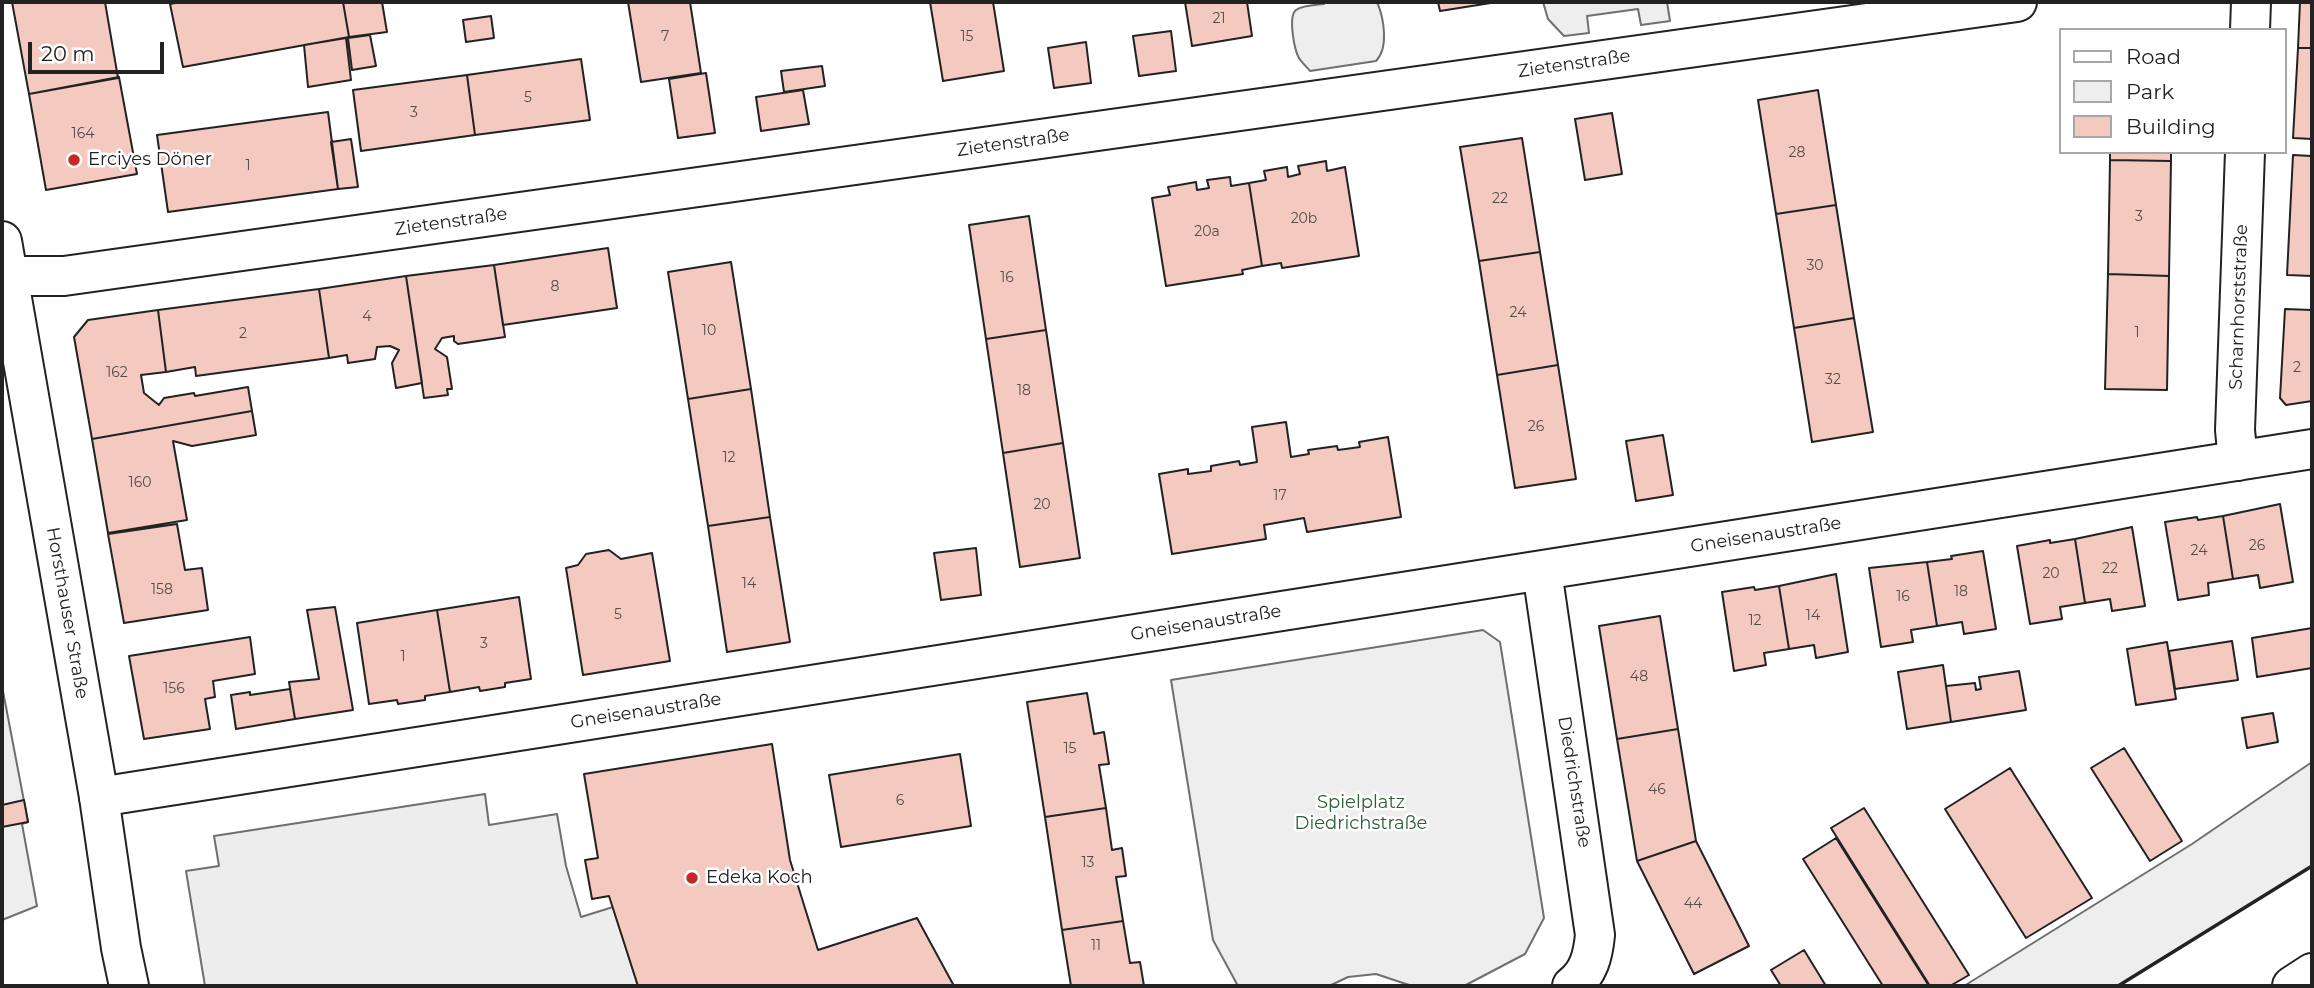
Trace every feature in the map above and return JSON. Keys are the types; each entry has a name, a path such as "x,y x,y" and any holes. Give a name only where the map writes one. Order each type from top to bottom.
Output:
{"main road":[{"name":"Zietenstraße","path":"5,258 64,276 2017,2"},
{"path":"2250,28 2251,2"},
{"name":"Scharnhorststraße","path":"2238,461 2235,430 2245,154"},
{"name":"Horsthauser Straße","path":"5,258 99,797 129,986"},
{"name":"Gneisenaustraße","path":"99,797 2312,449"},
{"name":"Diedrichstraße","path":"1542,571 1595,935 1589,966 1572,986"},
{"path":"2292,986 2312,973"}],"green space":[{"path":"1324,2 1377,2 1382,16 1384,41 1376,61 1310,71 1297,54 1292,19 1296,10"},
{"path":"1543,2 1667,2 1670,21 1641,25 1638,9 1587,16 1589,33 1564,36 1548,19"},
{"name":"Spielplatz Diedrichstraße","path":"1483,630 1500,642 1544,918 1525,954 1464,986 1412,986 1376,974 1348,977 1329,986 1238,986 1213,940 1171,680"},
{"path":"2,686 28,822 22,824 37,906 2,920"},
{"path":"2312,762 2312,866 2118,986 1964,986 2192,844"}],"shaded area":[{"path":"485,794 489,825 557,814 566,866 581,917 613,907 638,986 205,986 186,871 219,866 214,836"}],"building":[{"path":"12,2 105,2 118,78 29,94"},
{"path":"343,2 349,37 183,67 170,4"},
{"path":"343,2 382,2 387,32 349,37"},
{"path":"628,2 690,2 701,73 641,82"},
{"path":"930,2 993,2 1004,71 943,81"},
{"path":"1185,2 1247,2 1252,36 1192,46"},
{"path":"1438,2 1497,2 1440,11"},
{"path":"2300,2 2312,2 2312,48 2298,48"},
{"path":"491,16 494,38 466,42 463,20"},
{"path":"1171,31 1176,71 1139,76 1133,36"},
{"path":"370,35 376,66 352,70 348,38"},
{"path":"346,38 351,80 308,87 304,45"},
{"path":"1086,42 1091,83 1054,88 1048,48"},
{"path":"2298,48 2312,48 2312,139 2293,138"},
{"path":"581,59 590,120 475,135 467,75"},
{"path":"822,66 825,86 784,92 781,71"},
{"path":"706,73 715,133 678,138 669,79"},
{"path":"467,75 475,135 361,151 353,90"},
{"path":"119,77 137,174 46,190 29,94"},
{"path":"803,90 809,124 761,131 756,97"},
{"path":"1818,90 1836,205 1776,214 1758,100"},
{"path":"328,112 338,189 168,212 157,135"},
{"path":"1612,113 1622,174 1585,180 1575,119"},
{"path":"1522,138 1540,252 1479,261 1460,147"},
{"path":"351,139 358,187 338,189 331,142"},
{"path":"2110,154 2171,154 2171,161 2110,160"},
{"path":"2293,155 2312,156 2312,276 2287,275"},
{"path":"2110,160 2171,161 2169,276 2108,274"},
{"path":"1326,161 1327,171 1345,167 1359,256 1282,268 1281,263 1262,266 1249,183 1266,180 1264,171 1287,167 1288,177 1300,174 1298,166"},
{"path":"1230,177 1231,186 1249,183 1262,266 1242,270 1243,274 1166,286 1152,198 1170,195 1168,187 1196,182 1197,190 1209,188 1207,180"},
{"path":"1836,205 1854,318 1794,328 1776,214"},
{"path":"1029,216 1046,330 986,339 969,225"},
{"path":"608,248 617,308 503,325 494,265"},
{"path":"1540,252 1558,365 1497,375 1479,261"},
{"path":"731,262 751,389 688,399 668,272"},
{"path":"494,265 505,337 458,344 454,341 454,336 442,338 435,349 447,357 452,389 447,389 448,395 424,398 406,276"},
{"path":"2108,274 2169,276 2167,390 2105,389"},
{"path":"406,276 422,383 396,388 392,363 399,350 390,346 377,347 375,359 348,363 347,355 329,358 319,289"},
{"path":"319,289 329,358 196,376 195,367 166,372 158,310"},
{"path":"2285,309 2312,310 2312,401 2286,405 2280,398"},
{"path":"158,310 166,372 141,375 144,393 159,405 164,398 248,387 252,411 92,439 74,337 88,320"},
{"path":"1854,318 1873,432 1812,442 1794,328"},
{"path":"1046,330 1063,443 1003,453 986,339"},
{"path":"1558,365 1576,479 1515,488 1497,375"},
{"path":"751,389 770,517 708,526 688,399"},
{"path":"252,411 256,435 192,446 173,441 187,520 108,533 92,439"},
{"path":"1286,422 1291,457 1309,454 1308,450 1337,446 1338,450 1360,447 1359,442 1388,437 1401,517 1307,532 1304,518 1264,525 1266,539 1172,554 1159,474 1188,469 1188,474 1211,471 1211,466 1239,461 1240,465 1257,462 1252,427"},
{"path":"1663,435 1673,495 1636,501 1626,441"},
{"path":"1063,443 1080,558 1020,567 1003,453"},
{"path":"2280,504 2293,582 2260,588 2258,575 2233,579 2223,516"},
{"path":"2223,516 2233,579 2208,583 2209,595 2178,600 2165,522"},
{"path":"770,517 790,642 727,652 708,526"},
{"path":"177,524 185,570 202,568 208,610 124,623 108,534"},
{"path":"2132,527 2145,606 2112,611 2110,599 2085,603 2075,539"},
{"path":"2075,539 2085,603 2060,607 2062,619 2030,624 2017,546"},
{"path":"976,548 981,595 941,600 934,553"},
{"path":"609,550 621,559 652,553 670,661 583,675 566,568 578,565 586,554"},
{"path":"1983,551 1996,629 1964,634 1962,622 1937,626 1927,562"},
{"path":"1927,562 1937,626 1911,630 1913,642 1881,647 1869,568"},
{"path":"1836,574 1848,652 1816,658 1814,645 1789,649 1779,586"},
{"path":"1779,586 1789,649 1764,653 1766,665 1734,671 1722,592"},
{"path":"519,597 531,679 505,683 505,687 480,691 479,687 450,692 437,610"},
{"path":"335,607 353,710 295,719 289,682 319,679 307,610"},
{"path":"437,610 450,692 425,696 425,700 398,704 397,700 369,704 357,623"},
{"path":"1660,616 1678,729 1617,739 1599,626"},
{"path":"2312,628 2312,668 2257,677 2252,638"},
{"path":"250,637 255,674 213,681 215,697 205,699 210,729 144,739 129,656"},
{"path":"2232,641 2238,680 2175,689 2169,651"},
{"path":"2167,642 2176,699 2136,705 2127,649"},
{"path":"1943,665 1951,722 1907,729 1898,672"},
{"path":"2019,671 2026,710 1951,722 1946,686 1975,683 1976,690 1981,689 1979,677"},
{"path":"290,689 295,719 236,729 231,695"},
{"path":"1087,693 1094,734 1104,732 1109,764 1099,765 1106,808 1045,817 1027,702"},
{"path":"2273,713 2278,742 2247,748 2242,718"},
{"path":"1678,729 1696,841 1637,861 1617,739"},
{"name":"Edeka Koch","path":"772,744 790,860 818,950 917,918 954,986 638,986 609,896 592,899 585,860 598,858 584,774"},
{"path":"2124,748 2182,841 2150,861 2091,768"},
{"path":"960,754 971,826 841,847 829,775"},
{"path":"2010,768 2092,898 2026,938 1945,809"},
{"path":"24,800 28,822 2,827 2,805"},
{"path":"1106,808 1112,850 1122,848 1126,876 1116,877 1123,921 1062,930 1045,817"},
{"path":"1864,808 1969,975 1950,986 1930,986 1831,828"},
{"path":"1836,838 1929,986 1883,986 1803,859"},
{"path":"1696,841 1749,946 1694,974 1637,861"},
{"path":"1123,921 1130,963 1140,962 1144,986 1071,986 1062,930"},
{"path":"1804,950 1826,986 1781,986 1771,970"}],"wall":[{"path":"2118,986 2312,866"}],"place":[{"name":"Erciyes Döner","path":"74,160"},
{"name":"Edeka Koch","path":"692,878"}]}
